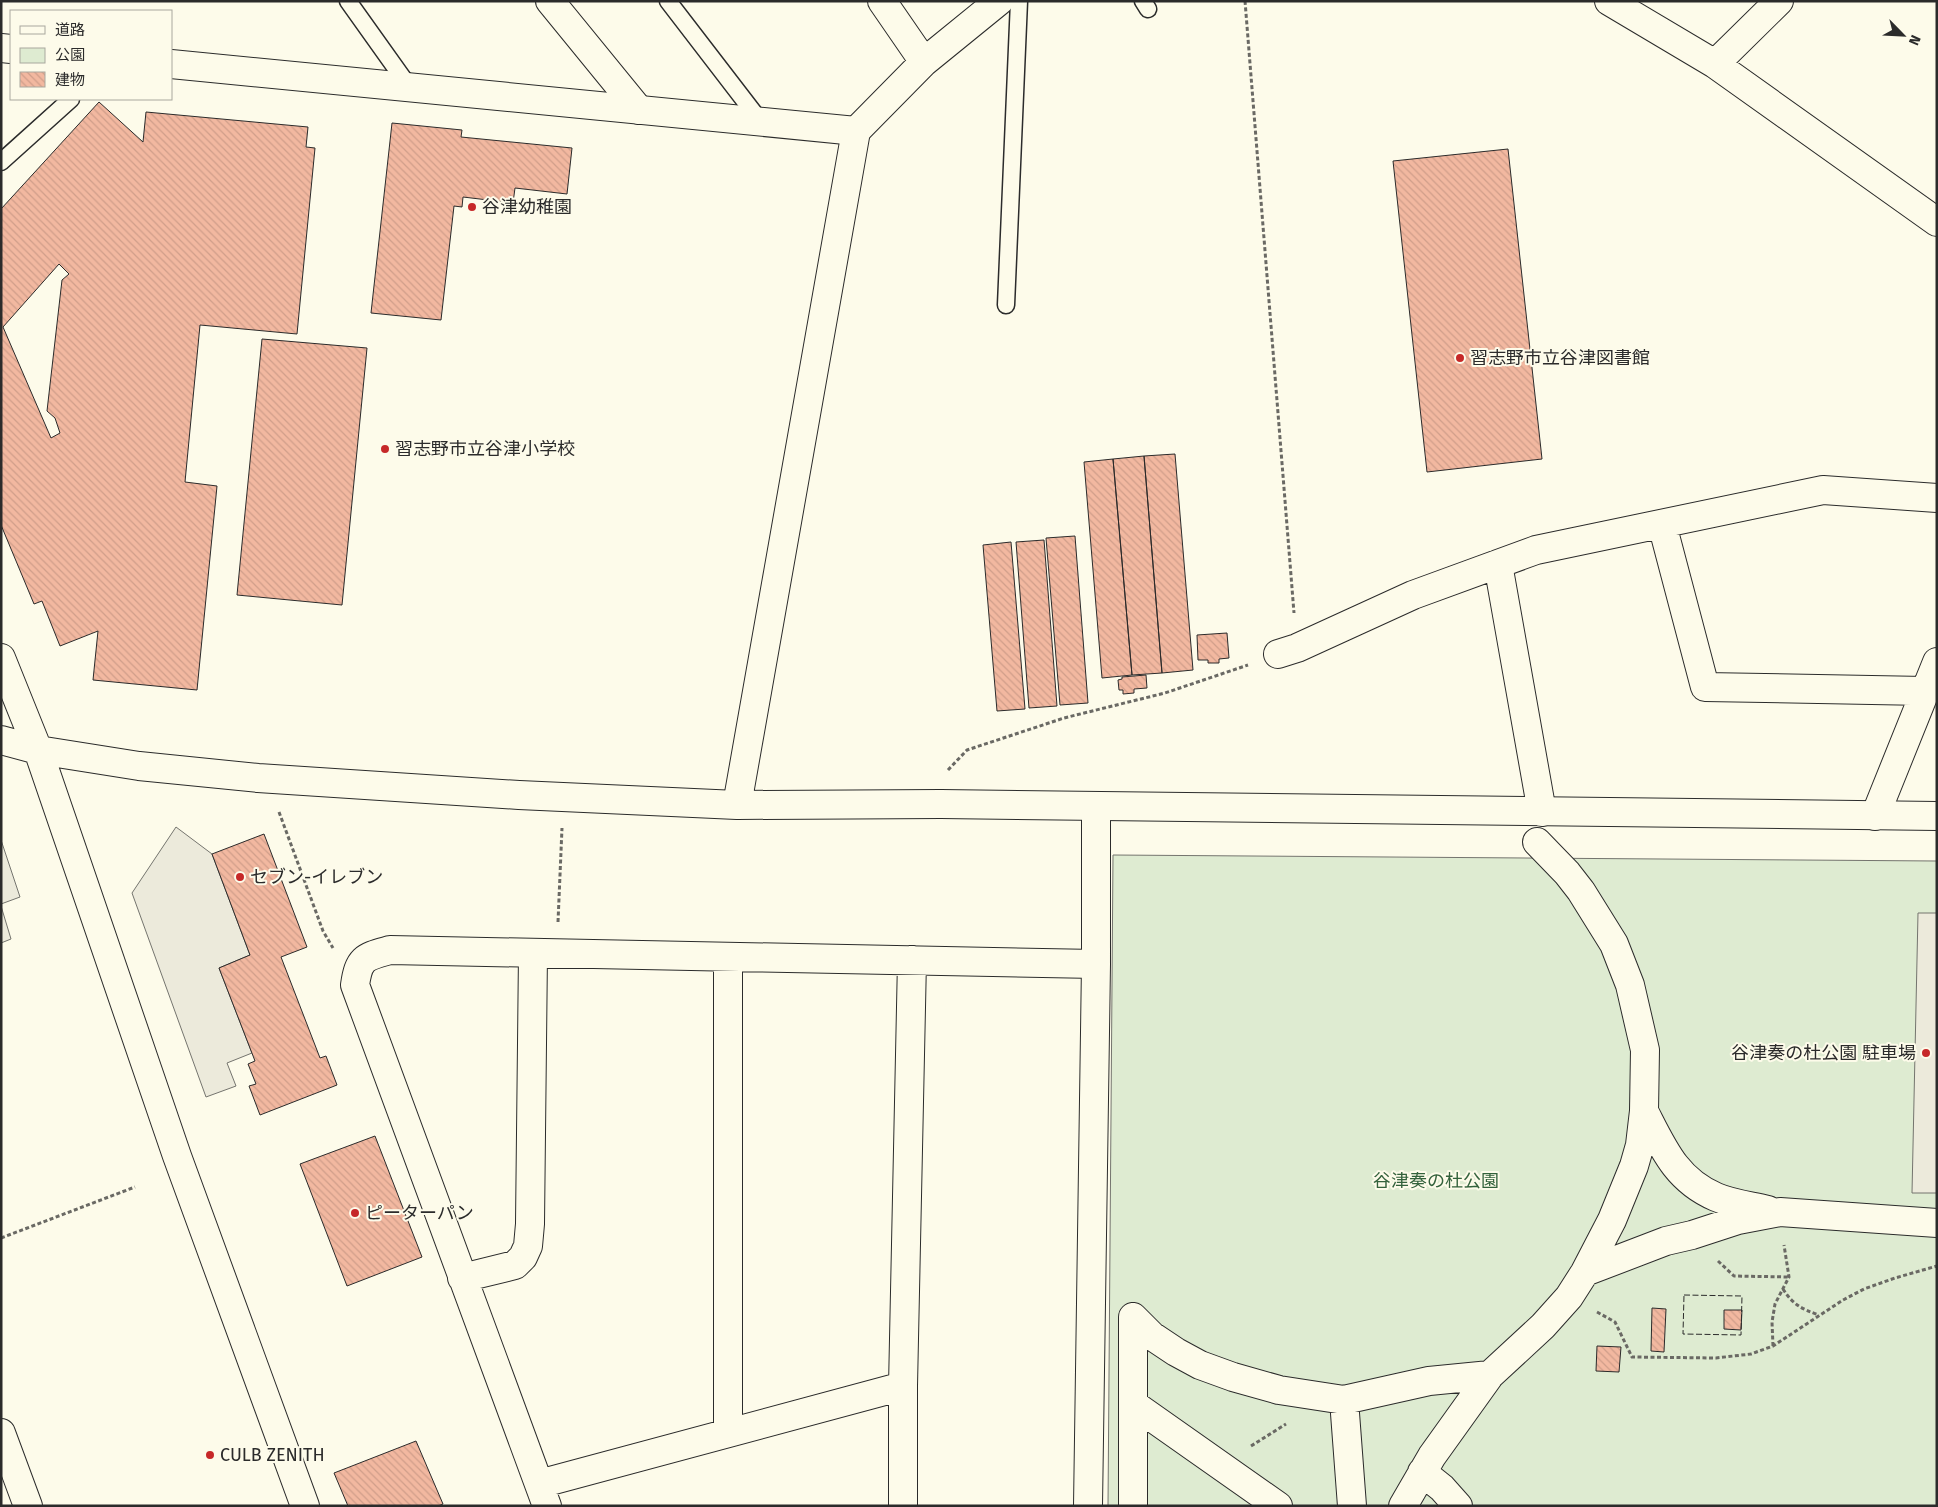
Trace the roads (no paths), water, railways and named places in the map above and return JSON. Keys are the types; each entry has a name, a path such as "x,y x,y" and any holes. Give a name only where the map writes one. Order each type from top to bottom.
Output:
{"street":[{"path":"550,1 639,110"},
{"path":"882,1 924,62"},
{"path":"737,805 856,131 924,62 999,1"},
{"path":"1608,1 1715,64 1932,209"},
{"path":"1715,64 1779,1"},
{"path":"172,64 856,131"},
{"path":"1287,651 1413,595 1536,550 1823,490 1937,498"},
{"path":"1662,524 1705,687 1925,692"},
{"path":"1498,564 1542,812"},
{"path":"1,658 38,750 177,1156 305,1506"},
{"path":"1875,816 1937,662"},
{"path":"1,740 38,750 139,766 258,778 520,795 737,805 941,804 1937,816"},
{"path":"1088,1506 1096,964 1096,807"},
{"path":"1402,1506 1422,1472 1490,1375 1543,1326 1569,1297 1585,1272 1612,1220 1634,1166 1640,1145 1644,1111 1645,1050 1630,985 1614,944 1581,891 1567,873 1537,842"},
{"path":"903,1386 728,1433 543,1495 355,985 358,968 368,956 390,950 1096,964"},
{"path":"462,1278 515,1265 523,1257 528,1246 544,952"},
{"path":"728,957 728,1433"},
{"path":"903,1506 903,1386 912,960"},
{"path":"1644,1111 1680,1173 1697,1187 1717,1198 1780,1212 1937,1223"},
{"path":"1585,1272 1666,1241 1692,1235 1738,1220 1780,1212"},
{"path":"1133,1506 1133,1317 1152,1336 1200,1365 1279,1390 1344,1400 1429,1381 1490,1375"},
{"path":"1344,1400 1352,1506"},
{"path":"1134,1404 1278,1506"},
{"path":"1,1433 28,1506"},
{"path":"1422,1472 1442,1488 1458,1506"}],"lane":[{"path":"348,1 410,88"},
{"path":"668,1 761,122"},
{"path":"1006,305 1018,1"},
{"path":"1,162 70,100"}],"place":[{"name":"谷津幼稚園","path":"472,207"},
{"name":"習志野市立谷津図書館","path":"1460,358"},
{"name":"習志野市立谷津小学校","path":"385,449"},
{"name":"セブン-イレブン","path":"240,877"},
{"name":"谷津奏の杜公園 駐車場","path":"1926,1053"},
{"name":"ピーターパン","path":"355,1213"},
{"name":"CULB ZENITH","path":"210,1455"}],"park label":[{"name":"谷津奏の杜公園","path":"1436,1181"}]}
